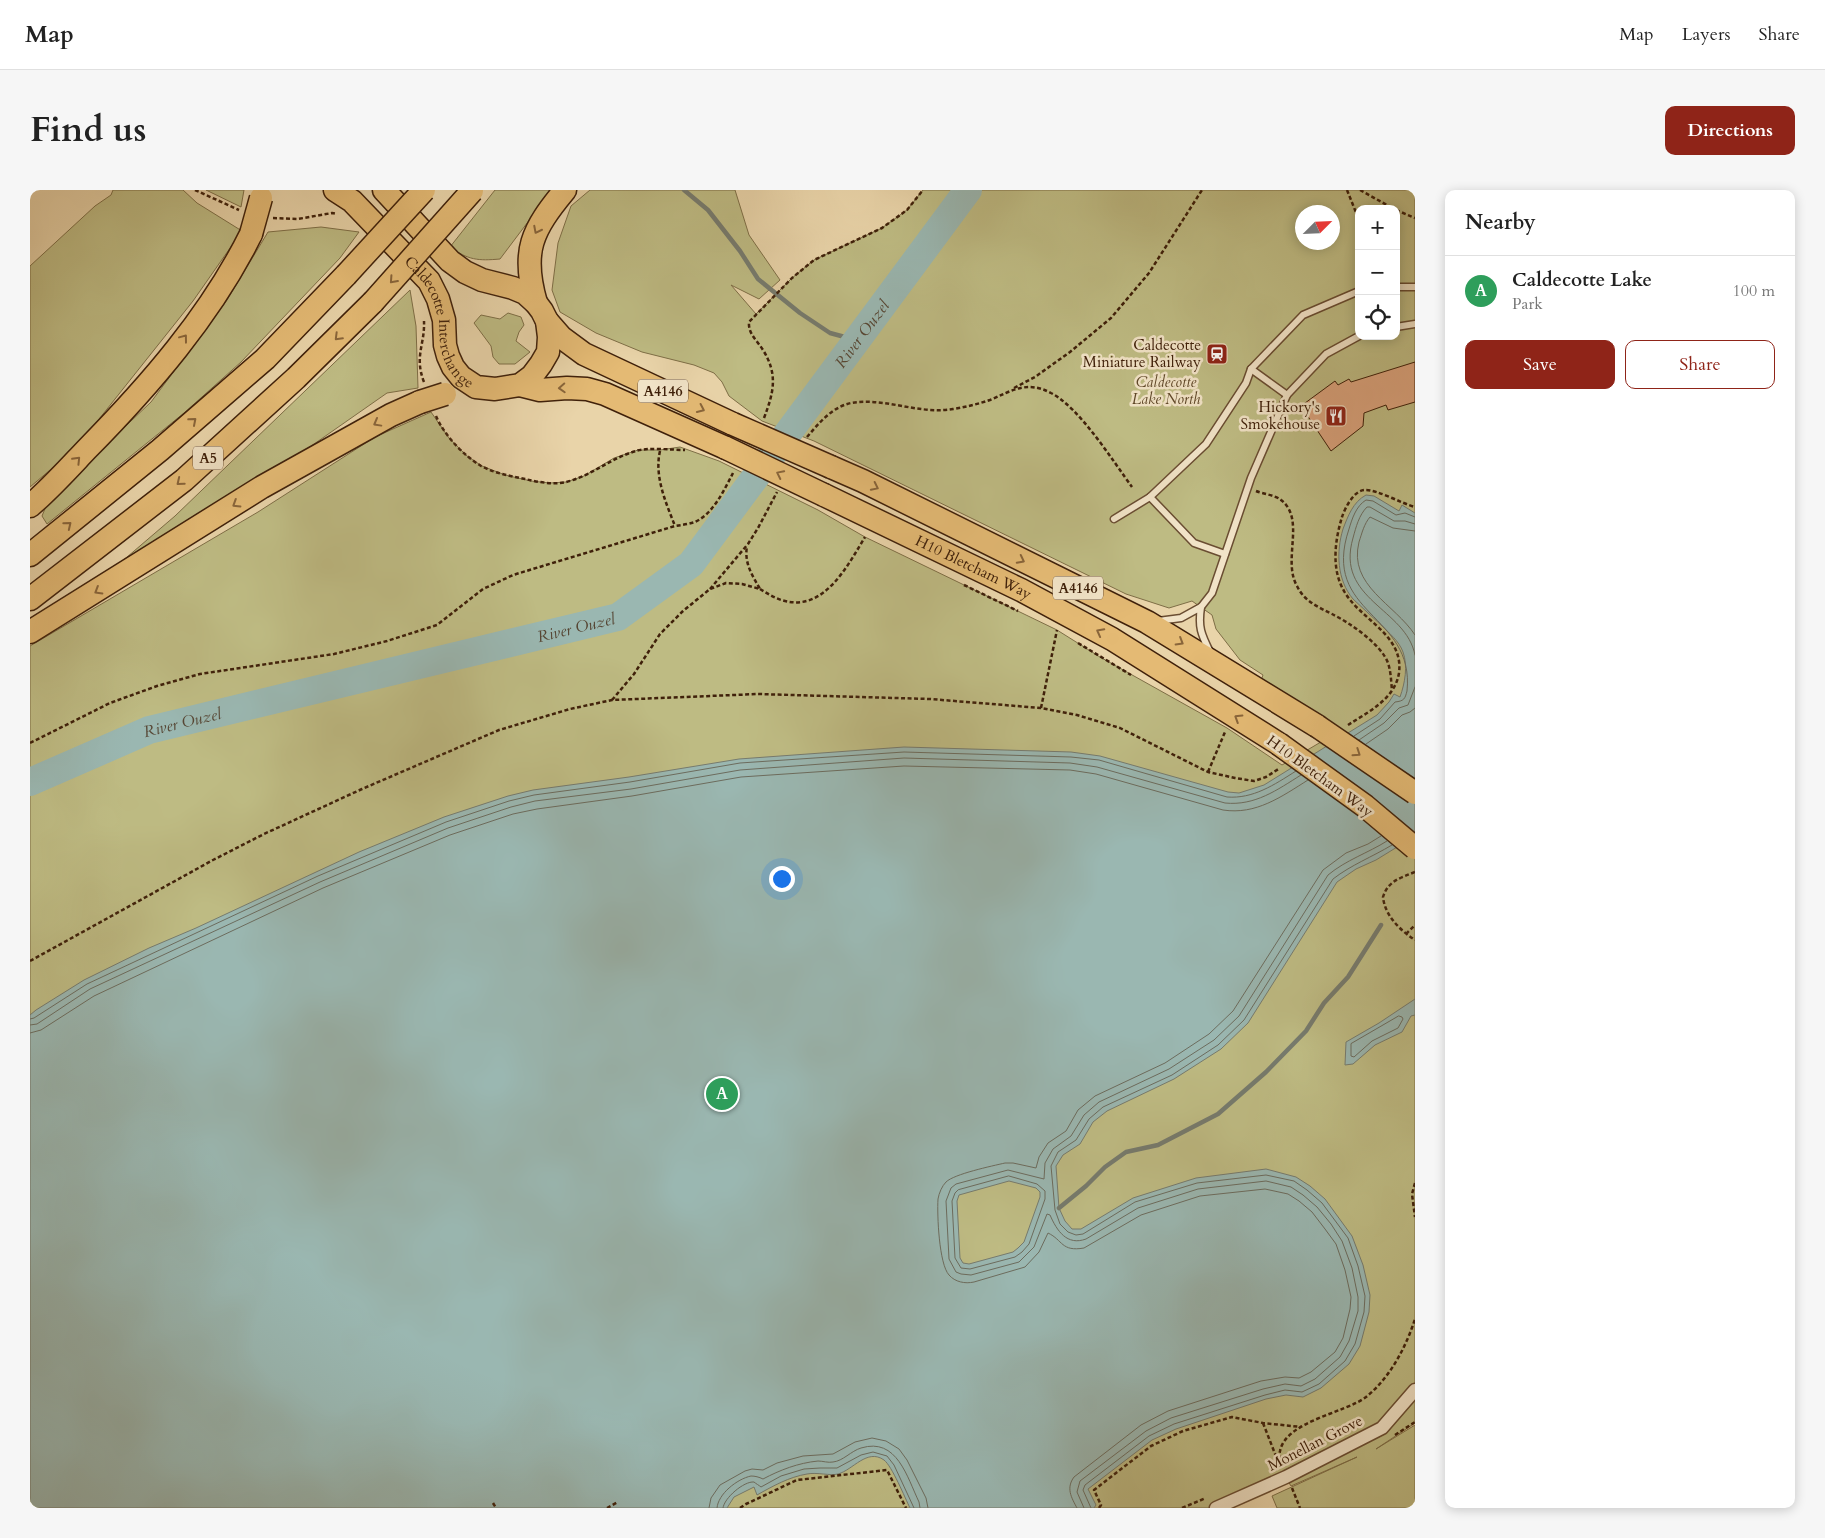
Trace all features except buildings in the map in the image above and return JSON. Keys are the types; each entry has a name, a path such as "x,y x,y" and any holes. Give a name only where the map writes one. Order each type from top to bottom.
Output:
{"highway":[{"name":"Caldecotte Interchange","path":"335,190 352,201 429,281 444,320 445,345 453,367 462,377 476,387 495,389 520,384"},
{"name":"Caldecotte Interchange","path":"384,190 450,261 465,272 482,280 525,293 541,312"},
{"name":"A5","path":"30,555 160,450 265,359 424,190"},
{"path":"520,384 532,376 548,352 549,337 529,279 529,258 535,232 565,190"},
{"name":"A5","path":"30,599 184,480 296,378 372,302 473,191"},
{"path":"30,506 98,438 160,371 202,315 237,263 251,234 261,194"},
{"name":"H10 Bletcham Way","path":"541,312 561,337 584,354 733,424 863,481 1147,622 1317,726 1415,793"},
{"name":"H10 Bletcham Way","path":"520,384 540,390 587,389 605,394 726,448 1021,590 1112,639 1279,744 1365,806 1415,848"},
{"path":"30,632 262,487 391,415 420,402 476,387"}],"street":[{"name":"Monellan Grove","path":"1216,1508 1286,1477 1382,1428 1415,1390"}],"lane":[{"path":"1400,287 1415,287"},
{"path":"1114,519 1150,497 1206,444 1246,384 1251,369 1303,315 1355,293"},
{"path":"1400,326 1415,324"},
{"path":"1147,622 1181,618 1201,608 1212,594 1250,478 1287,395 1326,354 1355,338"},
{"path":"1251,369 1287,395"},
{"path":"1150,497 1194,543 1225,554"},
{"path":"1201,608 1198,623 1201,634 1216,664"}],"path":[{"path":"756,314 792,278 814,260 882,228 907,210 923,190"},
{"path":"807,438 823,419 850,403 865,402 922,409 950,410 990,400 1034,377 1070,352 1111,318 1150,273 1202,190"},
{"path":"1347,190 1355,210"},
{"path":"1360,190 1388,205"},
{"path":"1400,211 1415,218"},
{"path":"1013,389 1033,387 1050,392 1059,398 1083,421 1132,487"},
{"path":"30,743 110,703 157,686 200,674 334,654 387,641 437,625 483,589 513,574 676,526 664,499 658,460 660,450 638,450 614,458 584,476 566,482 541,482 504,475 482,466 467,456 450,438 437,419"},
{"path":"1248,487 1280,498 1290,510 1293,519 1292,570 1296,585 1303,596 1315,606 1352,626 1382,652 1388,662 1392,691"},
{"path":"612,700 634,674 660,634 683,611 710,589 748,544 778,490"},
{"path":"1346,726 1375,708 1392,691 1399,673 1399,661 1395,645 1360,611 1343,591 1336,568 1335,542 1343,513 1356,493 1365,490 1415,507"},
{"path":"710,589 726,583 742,584 760,589 786,602 803,602 818,596 831,587 846,568 865,537"},
{"path":"748,544 746,554 748,566 760,589"},
{"path":"961,583 1022,613"},
{"path":"1041,708 1057,630 1064,635"},
{"path":"1071,639 1134,676"},
{"path":"30,961 264,834 362,789 499,730 570,709 612,700 758,694 930,699 1041,708 1076,715 1120,728 1208,772 1254,781 1266,778 1282,767"},
{"path":"1208,772 1227,728"},
{"path":"1415,872 1394,880 1389,884 1382,898 1388,914 1406,934 1415,940"},
{"path":"1406,934 1415,924"},
{"path":"1415,1183 1412,1194 1415,1217"},
{"path":"1280,1466 1280,1451 1290,1435 1301,1427 1366,1397 1390,1372 1410,1334 1415,1319"},
{"path":"1099,1508 1101,1505 1094,1490 1151,1446 1183,1432 1232,1417 1301,1427"},
{"path":"740,1508 797,1480 888,1470 906,1508"},
{"path":"1182,1508 1209,1497"},
{"path":"607,1508 618,1502"},
{"path":"493,1503 496,1508"}],"green space":[{"path":"113,190 183,190 197,203 242,231 193,301 76,448 30,487 30,266 95,206 111,195"},
{"path":"206,190 244,190 241,207"},
{"path":"495,190 552,190 500,259 473,259 462,255 450,247"},
{"name":"Caldecotte Lake North","path":"590,190 735,190 749,235 780,280 759,299 731,285 756,314 792,278 814,260 882,228 907,210 923,190 1415,190 1415,1423 1376,1449 1415,1425 1415,1508 1277,1508 1272,1496 1357,1457 1291,1486 1286,1478 1216,1508 30,1508 30,646 258,512 375,437 431,412 449,438 467,456 482,466 505,475 550,483 566,482 584,476 614,458 638,450 660,450 680,447 719,461 818,510 865,537 1057,630 1100,657 1227,728 1282,765 1331,736 1258,689 1263,675 1240,660 1216,629 1212,615 1192,601 1169,608 1126,594 814,441 762,421 729,396 722,382 714,373 694,365 642,352 596,333 560,312 552,290 558,243 571,206"},
{"path":"321,227 359,232 340,258 241,362 184,413 47,524 42,516 49,499 151,402 227,300 268,232"},
{"path":"410,290 416,326 418,388 387,393 294,458 113,569 175,516"},
{"path":"508,313 521,317 524,325 516,341 530,352 515,364 499,364 493,357 491,346 474,323 481,315 500,319"}],"water":[{"path":"1366,495 1374,496 1399,511 1402,505 1415,513 1415,836 1376,860 1356,869 1337,882 1248,1023 1221,1049 1174,1079 1107,1111 1093,1122 1080,1144 1063,1155 1056,1166 1059,1208 1065,1221 1072,1229 1081,1229 1133,1198 1196,1178 1266,1169 1296,1177 1310,1186 1325,1199 1352,1236 1363,1265 1370,1295 1369,1312 1360,1346 1349,1364 1321,1388 1303,1397 1286,1395 1266,1399 1176,1429 1152,1440 1088,1489 1096,1505 1094,1508 910,1508 887,1463 878,1457 872,1457 860,1461 838,1474 800,1475 781,1482 757,1495 754,1487 734,1497 727,1508 30,1508 30,1015 36,1010 84,980 149,948 359,852 444,817 508,796 533,790 739,759 904,747 1071,752 1100,756 1228,792 1239,793 1264,785 1377,715 1394,694 1400,697 1406,669 1405,657 1401,648 1390,634 1353,599 1344,583 1339,566 1339,547 1343,529 1352,510 1361,498","holes":["1009,1181 1036,1188 1040,1192 1040,1197 1024,1242 1013,1252 969,1264 963,1263 960,1258 957,1201 959,1195"]},
{"path":"1415,999 1415,1015 1411,1016 1402,1032 1375,1045 1353,1064 1345,1065 1346,1042"}],"waterway":[{"path":"684,190 708,210 740,251 758,279 800,313 830,333 856,340"},
{"name":"River Ouzel","path":"30,782 149,730 618,617 691,564 968,190"},
{"path":"1059,1208 1086,1186 1105,1167 1126,1152 1158,1145 1218,1114 1266,1072 1306,1031 1324,1003 1348,977 1381,925"}],"place":[{"name":"Caldecotte Miniature Railway","path":"1217,354"},
{"name":"Hickory's Smokehouse","path":"1336,416"},
{"name":"Caldecotte Lake","path":"722,1094"}]}
